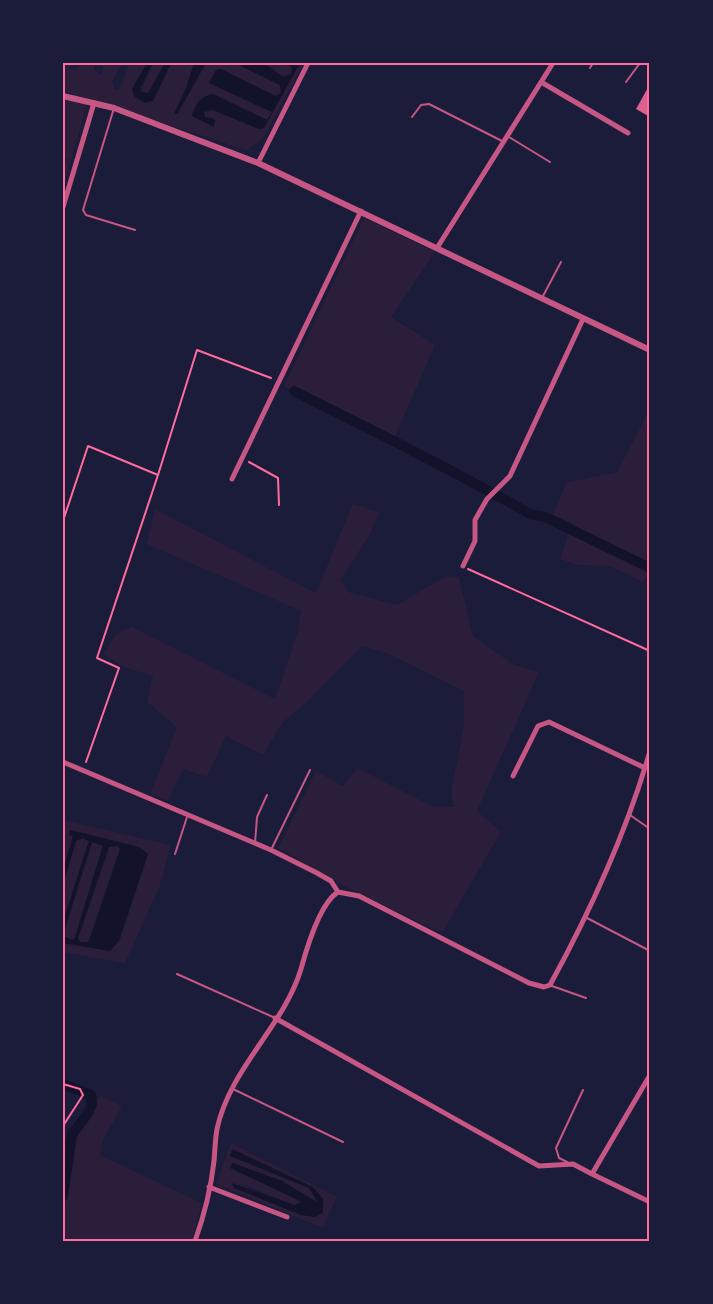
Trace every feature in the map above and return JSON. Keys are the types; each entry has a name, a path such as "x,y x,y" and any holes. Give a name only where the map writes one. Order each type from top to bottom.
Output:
{"street":[{"path":"258,163 308,63"},
{"path":"437,248 553,63"},
{"path":"541,82 628,133"},
{"path":"63,96 114,108 258,163 650,350"},
{"path":"63,207 94,103"},
{"path":"232,479 361,211"},
{"path":"463,566 475,541 475,520 492,493 510,476 583,319"},
{"path":"513,776 538,726 549,722 645,768"},
{"path":"195,1241 209,1187 217,1130 231,1088 275,1018 300,971 324,908 331,897 338,892 359,896 529,982 544,987 550,985 587,918 630,815 650,751"},
{"path":"63,762 271,850 331,881 338,892"},
{"path":"275,1018 539,1166 573,1164 650,1202"},
{"path":"592,1174 650,1075"},
{"path":"209,1187 287,1217"}],"lane":[{"path":"590,68 593,63"},
{"path":"626,82 640,63"},
{"path":"412,117 421,105 429,104 502,141"},
{"path":"114,108 83,210 86,215 135,230"},
{"path":"506,135 550,162"},
{"path":"650,188 648,198 650,201"},
{"path":"542,298 561,262"},
{"path":"271,850 310,770"},
{"path":"255,843 257,817 267,795"},
{"path":"176,854 188,814"},
{"path":"630,815 650,829"},
{"path":"587,918 650,951"},
{"path":"177,974 275,1018"},
{"path":"550,985 586,998"},
{"path":"231,1088 343,1142"},
{"path":"573,1164 559,1158 556,1148 583,1090"}],"path":[{"path":"84,770 119,668 97,658 158,475 196,350 278,381"},
{"path":"63,521 88,446 158,475"},
{"path":"242,458 278,478 280,483 279,505"},
{"path":"463,566 650,651"},
{"path":"63,1084 80,1089 83,1095 63,1126"}],"shaded area":[{"path":"63,63 71,63 69,70 78,69 79,63 95,63 94,69 102,75 103,63 123,63 112,81 115,90 120,89 129,63 147,63 132,89 153,101 171,63 194,63 174,114 177,114 206,63 235,63 280,85 281,93 276,96 221,69 216,70 210,83 273,112 300,63 304,63 263,139 247,150 63,91","holes":["213,94 267,120 272,113 264,128 259,129 213,110 204,111 205,117 214,127 193,116"]},
{"path":"147,63 153,63 140,88 141,92 148,93 165,63 171,63 153,101 145,103 134,96 132,89"},
{"path":"153,63 165,63 148,93 141,92"},
{"path":"194,63 206,63 177,114 174,114 186,88"},
{"path":"235,63 264,63 283,77 291,74 292,67 285,63 300,63 264,128 259,129 213,110 204,112 205,117 215,119 214,127 192,116 199,101 213,94 267,120 272,112 209,83 216,70 221,69 275,96 281,93 280,85"},
{"path":"264,63 285,63 292,67 291,74 283,77"},
{"path":"63,99 87,104 63,189 63,168 67,159 63,157"},
{"path":"364,218 435,252 391,317 435,345 391,446 284,386"},
{"path":"650,409 650,572 643,582 609,566 577,565 560,559 572,523 553,515 566,483 617,472"},
{"path":"353,503 379,513 369,536 341,579 348,592 397,605 446,576 459,577 473,636 513,664 539,672 477,811 501,832 442,933 348,888 278,848 316,771 343,786 357,768 432,806 454,807 451,794 464,725 464,691 389,654 362,646 308,701 282,723 263,755 226,736 207,777 183,769 168,801 150,794 177,727 147,702 153,676 124,667 103,654 116,634 132,627 275,699 297,634 301,611 147,544 155,509 316,593"},
{"path":"63,820 171,845 159,888 125,963 63,952 63,943 110,951 120,940 148,854 139,847 70,830 73,836 63,870"},
{"path":"70,830 139,847 148,854 119,940 110,951 63,943 63,936 73,940 75,937 103,846 92,842 63,935 63,922 89,841 82,838 76,841 63,884 63,870 73,836 69,835","holes":["118,846 120,849 90,938 88,942 80,942 78,938 109,847"]},
{"path":"83,838 89,841 63,922 63,884 76,841"},
{"path":"92,842 103,845 75,937 73,940 64,939 63,935"},
{"path":"118,846 120,849 90,938 88,942 79,942 78,938 109,847"},
{"path":"99,1095 122,1106 103,1140 100,1155 202,1203 192,1241 63,1241 63,1210 75,1136 88,1120"},
{"path":"231,1143 337,1197 323,1228 216,1184","holes":["230,1156 313,1187 323,1213 301,1215 239,1183 294,1205 303,1202 230,1164 233,1163 282,1181 317,1203 316,1196 309,1188"]},
{"path":"232,1149 313,1187 323,1199 323,1213 315,1217 301,1215 234,1188 232,1183 294,1205 302,1202 230,1168 233,1163 282,1181 317,1202 309,1188 230,1156"}],"building":[{"path":"650,84 650,117 636,109"}],"waterway":[{"path":"294,391 443,466 530,514 545,517 650,568"},
{"path":"63,1084 91,1095 92,1104 72,1135 63,1196"}]}
